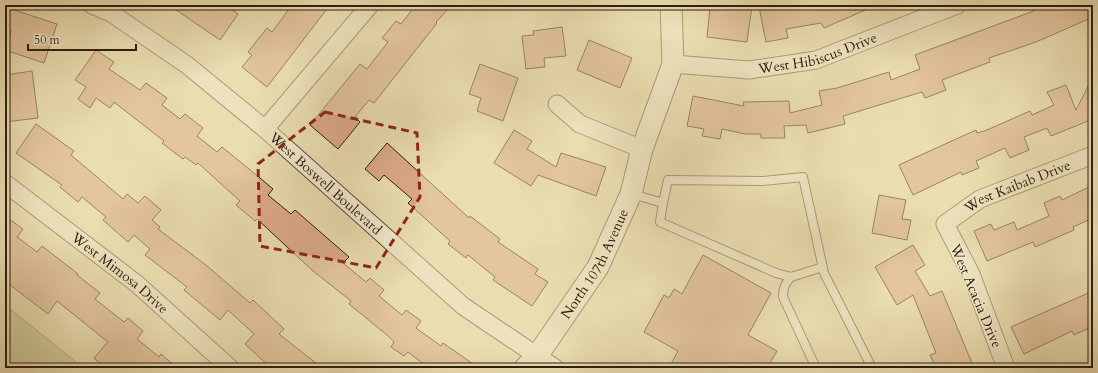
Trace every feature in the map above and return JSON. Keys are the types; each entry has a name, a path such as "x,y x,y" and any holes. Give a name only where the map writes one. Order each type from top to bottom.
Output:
{"street":[{"name":"West Boswell Boulevard","path":"92,5 111,13 187,65 265,129 463,306 531,362 555,368"},
{"path":"265,129 370,5"},
{"name":"North 107th Avenue","path":"531,362 598,267 631,194 642,149 672,64 671,5"},
{"name":"West Hibiscus Drive","path":"672,64 748,70 816,60 957,5"},
{"path":"558,104 580,124 642,149"},
{"name":"West Kaibab Drive","path":"945,224 980,199 1093,155"},
{"name":"West Mimosa Drive","path":"5,183 137,284 230,368"},
{"name":"West Acacia Drive","path":"945,224 971,274 1006,368"}],"lane":[{"path":"823,267 791,276 763,268 660,222 668,180 763,181 803,176 823,267 872,368"},
{"path":"631,194 663,203"},
{"path":"791,276 783,289 783,297 816,368"}],"highlighted area":[{"path":"325,112 417,133 420,197 376,268 260,246 258,164"}],"green space":[{"path":"5,305 76,362 83,368 5,368"}],"building":[{"path":"169,5 226,5 238,14 220,40"},
{"path":"292,5 330,5 267,87 242,67 252,55 248,52 267,28 272,32"},
{"path":"416,5 452,5 436,22 437,23 374,103 369,100 355,117 360,122 338,149 310,125 360,64 367,69 388,42 382,38 396,21 401,24"},
{"path":"722,5 752,6 747,42 707,37 710,8 721,9"},
{"path":"765,5 877,5 824,28 821,23 786,29 788,38 766,42 759,7 764,7"},
{"path":"1044,5 1093,5 1093,17 1036,42 989,58 990,62 942,80 946,90 925,98 922,92 843,116 845,124 808,133 806,125 784,126 785,138 761,138 761,134 745,134 722,129 720,139 702,136 704,129 687,126 693,96 744,106 743,102 789,101 790,113 822,105 819,91 837,88 889,72 891,80 920,69 915,55 1031,12"},
{"path":"8,8 57,24 44,63 5,50 11,31 5,29 5,17"},
{"path":"562,27 566,56 544,58 545,67 526,69 522,36 534,35 533,31"},
{"path":"589,40 632,58 620,88 577,70"},
{"path":"96,50 114,62 109,69 140,90 146,83 167,98 162,105 180,119 185,114 203,128 197,136 217,152 222,147 273,189 268,195 291,214 295,210 349,257 343,263 366,282 370,278 384,290 379,296 402,315 406,310 421,321 416,328 441,346 443,343 479,368 429,368 408,352 404,356 391,347 394,342 387,335 349,304 351,301 313,271 257,219 255,221 236,205 240,201 198,163 196,165 185,157 183,159 162,143 164,141 114,102 110,108 96,98 90,108 78,99 86,87 75,80"},
{"path":"480,64 518,78 503,121 477,111 481,98 469,94"},
{"path":"32,71 38,118 5,122 5,75"},
{"path":"1093,77 1093,119 1051,136 1047,128 1024,137 1029,150 1010,158 1005,148 976,161 979,168 962,175 961,172 913,195 899,165 976,130 977,133 987,130 1030,111 1032,115 1054,105 1047,92 1066,85 1076,110"},
{"path":"36,124 74,151 71,155 123,199 127,194 138,203 145,196 161,210 152,220 160,227 158,229 206,265 250,303 253,300 284,329 279,334 322,368 271,368 245,344 254,334 228,310 220,320 184,290 187,287 145,255 150,249 134,235 128,242 103,220 106,217 82,197 78,202 60,187 62,185 16,153"},
{"path":"514,130 532,141 527,149 556,167 561,153 606,167 596,196 538,175 531,186 494,163"},
{"path":"387,143 469,218 470,216 500,239 498,242 538,269 535,274 548,282 532,306 493,280 495,277 468,255 466,258 448,244 450,241 408,203 412,199 384,175 379,181 365,169"},
{"path":"1093,185 1093,218 1073,227 1074,230 1035,247 1033,242 987,261 974,231 991,224 994,230 1014,222 1017,230 1049,216 1044,203 1060,196 1062,200"},
{"path":"879,195 906,200 902,219 911,220 907,240 872,233"},
{"path":"5,216 23,229 17,237 37,252 42,246 78,274 77,275 100,293 95,299 124,322 128,318 143,331 137,339 159,357 161,354 177,368 105,368 94,358 108,342 57,301 48,314 5,281"},
{"path":"913,245 925,265 915,271 930,296 942,291 974,368 936,368 930,355 936,353 913,295 897,305 875,267"},
{"path":"703,255 771,293 748,335 777,351 767,368 677,368 671,364 678,351 644,332 664,295 669,298 674,289 682,294"},
{"path":"1093,291 1093,326 1074,335 1072,331 1024,354 1011,327"}]}
